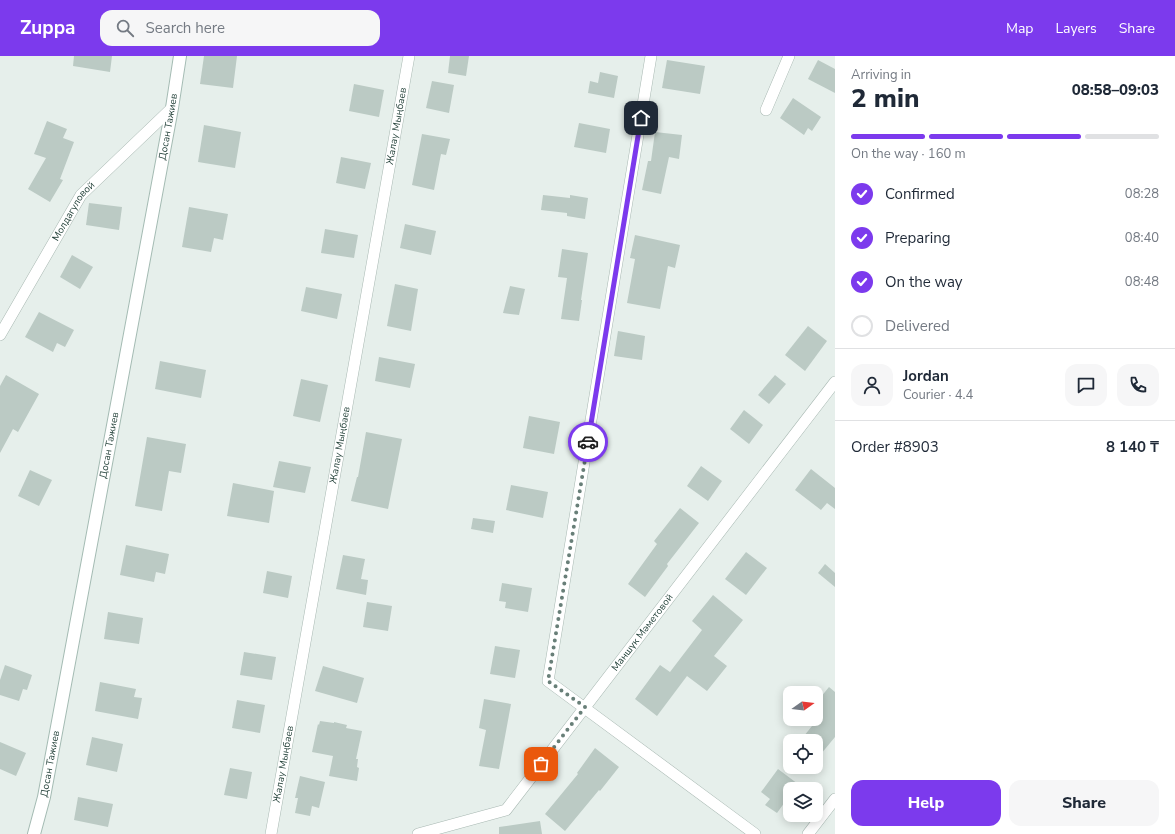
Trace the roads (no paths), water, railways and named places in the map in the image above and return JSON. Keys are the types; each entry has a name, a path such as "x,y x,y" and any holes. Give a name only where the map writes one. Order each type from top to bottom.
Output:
{"street":[{"name":"Досан Тажиев","path":"34,834 44,797 172,108 180,56"},
{"name":"Жалау Мыңбаев","path":"271,834 408,56"},
{"path":"651,56 548,681 755,834"},
{"path":"766,110 789,56"},
{"name":"Молдагуловой","path":"0,336 81,194 172,108"},
{"name":"Маншүк Мәметовой","path":"418,834 506,810 835,382"},
{"path":"808,834 835,799"}]}
